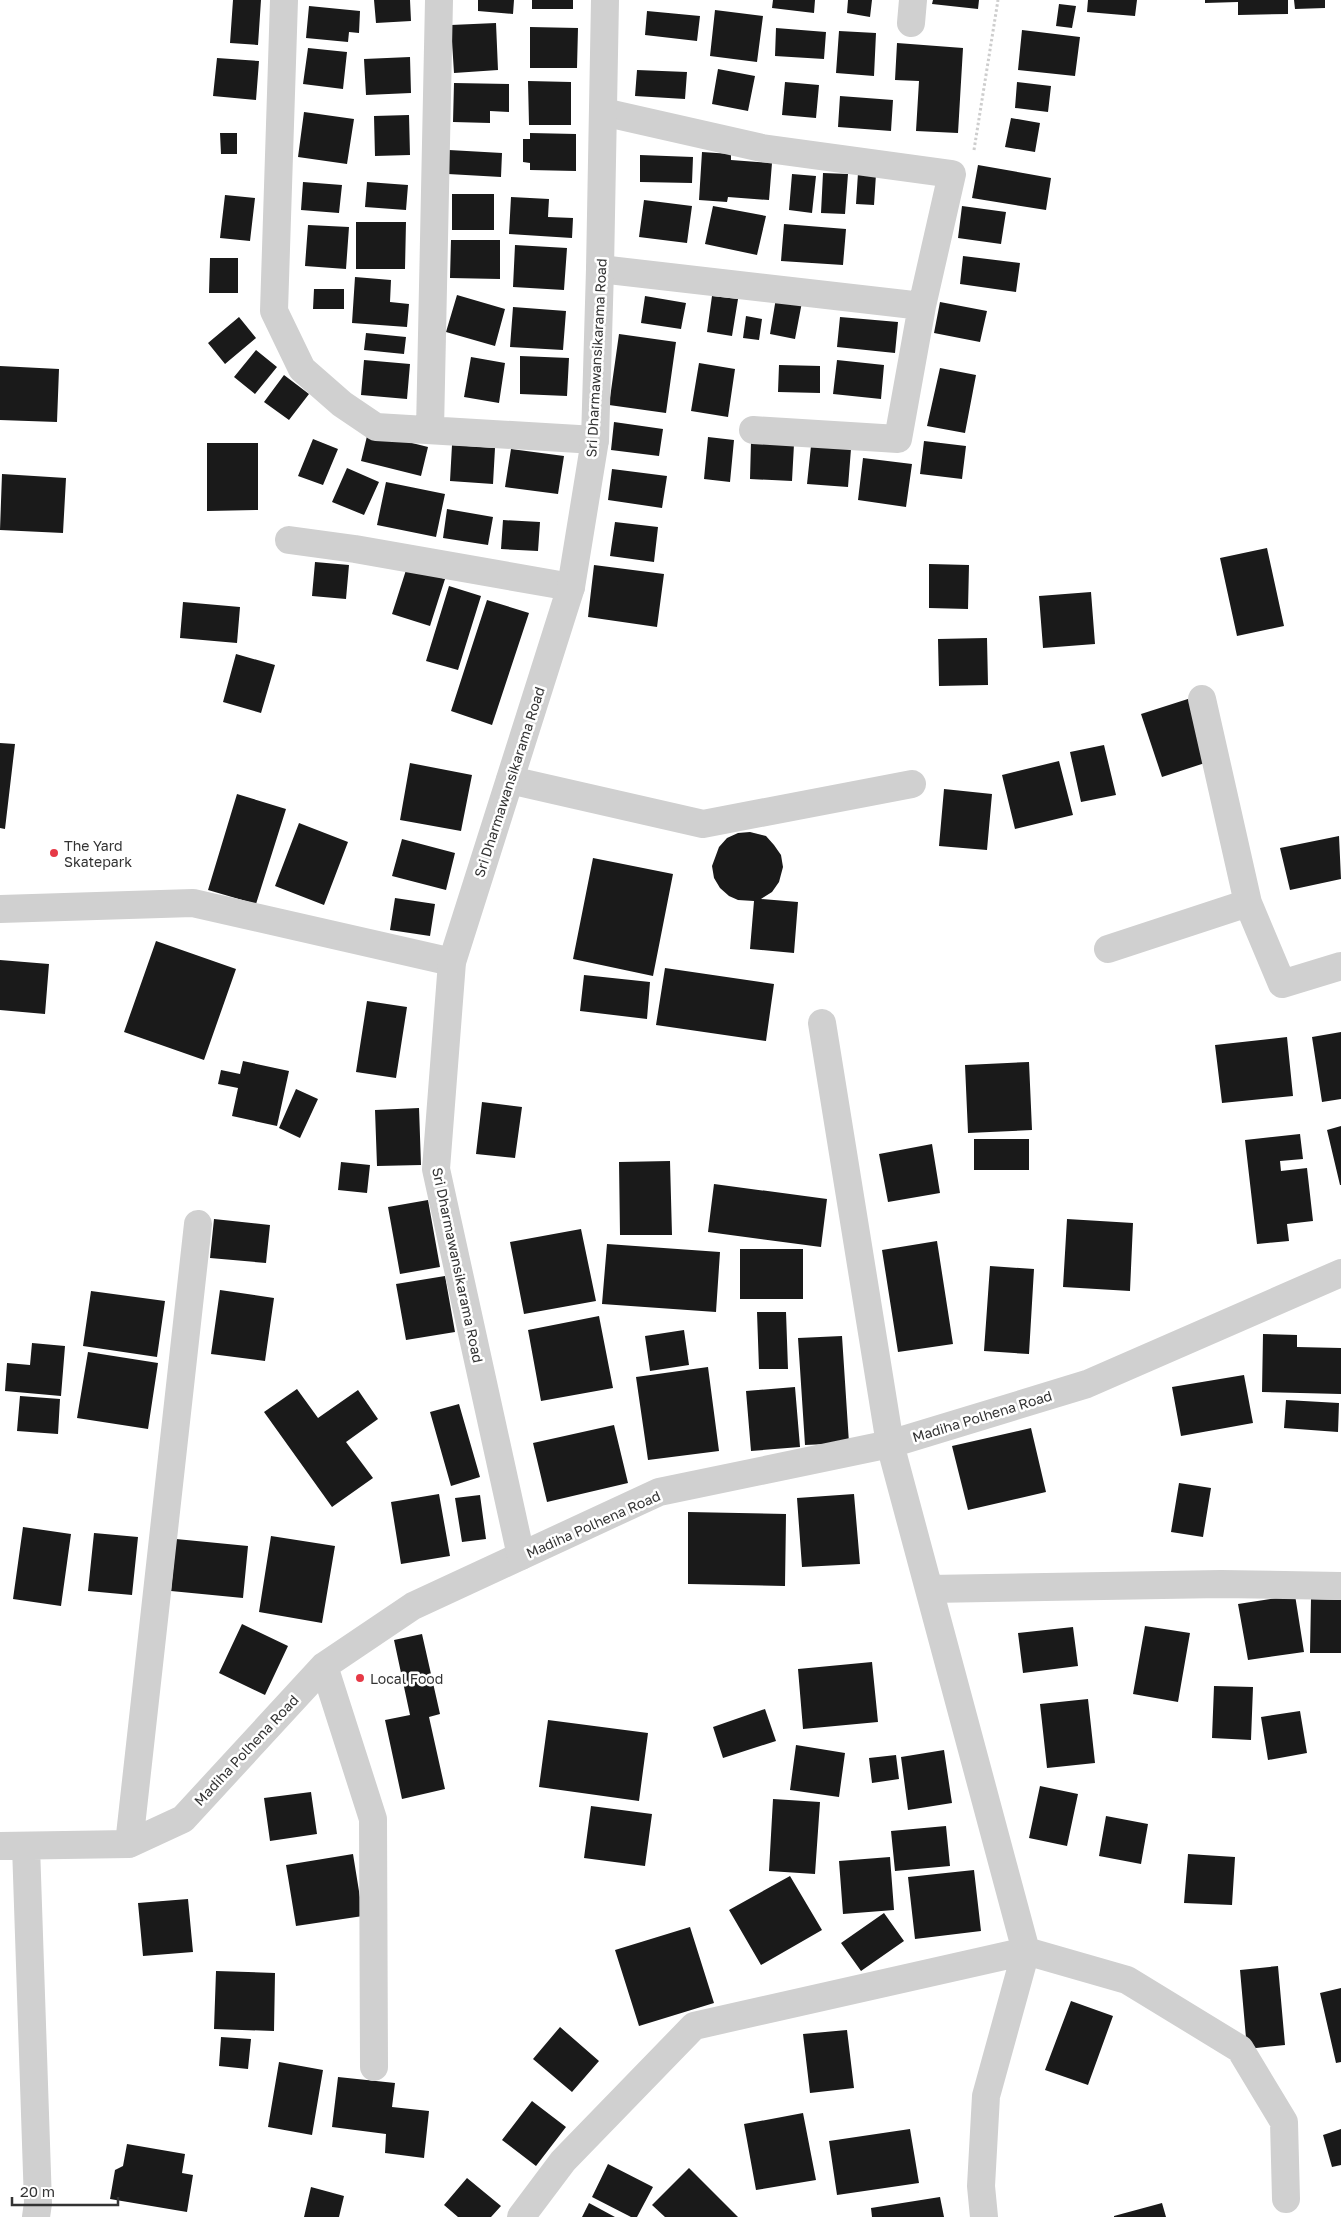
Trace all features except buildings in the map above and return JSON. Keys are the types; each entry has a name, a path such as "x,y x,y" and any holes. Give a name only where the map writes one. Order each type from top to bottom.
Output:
{"street":[{"path":"284,0 274,311 302,369 342,404 376,427 595,440"},
{"path":"430,430 439,0"},
{"name":"Sri Dharmawansikarama Road","path":"521,1556 436,1169 452,962 571,587 595,440 605,0"},
{"path":"603,112 762,148 952,174 922,306 898,439 753,430"},
{"path":"600,269 922,306"},
{"path":"289,540 355,549 571,587"},
{"path":"1202,699 1248,903 1282,984 1341,966"},
{"path":"510,780 704,824 912,784"},
{"path":"0,909 193,903 452,962"},
{"path":"1108,949 1248,903"},
{"path":"822,1023 890,1444 1026,1951 986,2096 981,2186 984,2217"},
{"path":"129,1844 198,1224"},
{"name":"Madiha Polhena Road","path":"13,1846 129,1844 183,1819 324,1666 412,1606 659,1492 890,1444 1087,1384 1341,1273"},
{"path":"929,1589 1221,1584 1341,1586"},
{"path":"324,1666 373,1819 374,2067"},
{"path":"13,1846 38,2203 36,2217"},
{"path":"521,2217 563,2161 694,2026 1026,1951 1127,1980 1240,2049 1284,2122 1286,2199"}],"path":[{"path":"952,174 972,163 998,0"}],"place":[{"name":"The Yard Skatepark","path":"54,853"},
{"name":"Local Food","path":"360,1678"}]}
